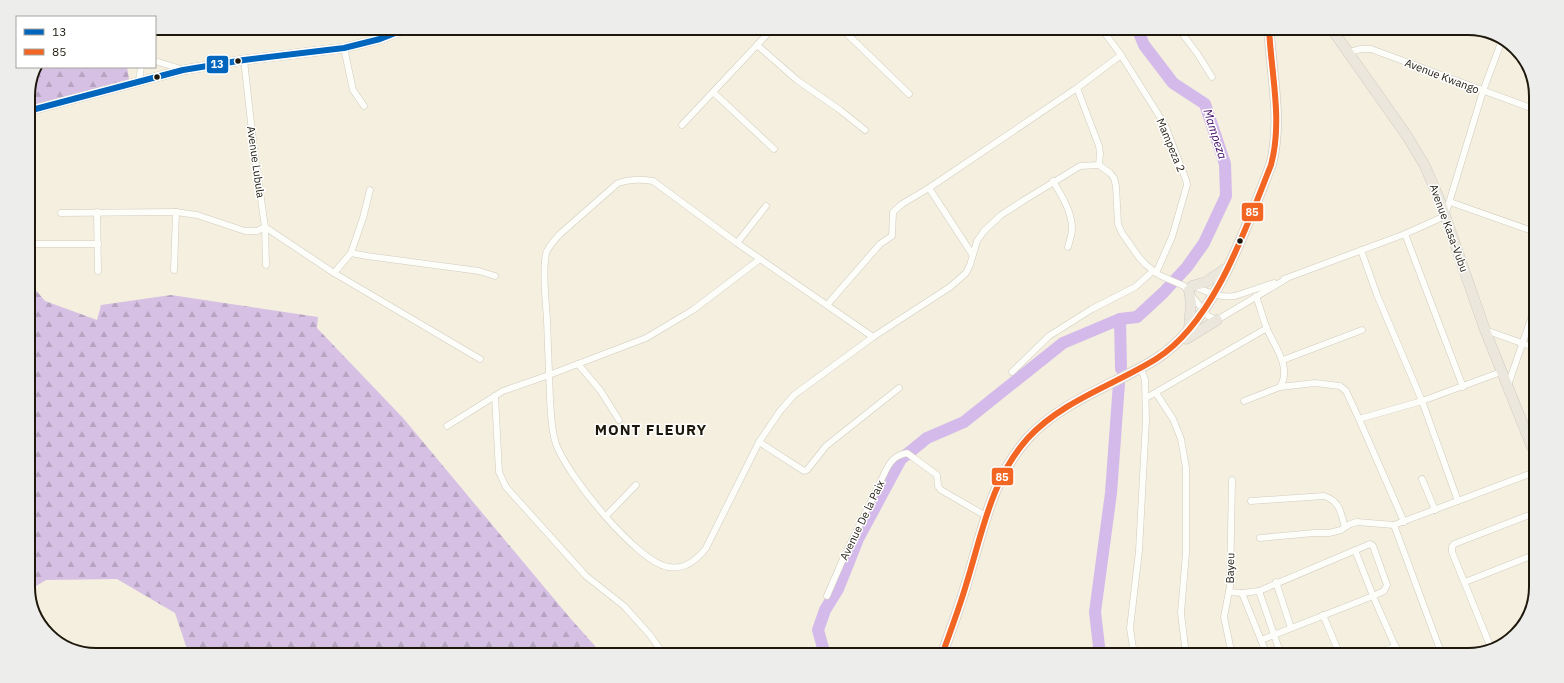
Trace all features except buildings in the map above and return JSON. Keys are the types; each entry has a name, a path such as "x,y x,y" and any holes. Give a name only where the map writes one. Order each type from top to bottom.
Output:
{"main road":[{"path":"1175,345 1189,331 1213,295 1228,267 1239,244 1271,165 1276,138 1276,113 1270,35"},
{"name":"Avenue Kasa-Vubu","path":"1336,35 1418,154 1436,190 1485,330 1529,439"},
{"path":"1189,331 1191,303 1188,286 1206,282 1228,267"},
{"path":"944,648 966,586 986,516 1000,479 1028,438 1048,420 1074,403 1141,368 1158,358 1175,345 1217,320"}],"street":[{"path":"35,109 183,70 244,60 344,48 390,35"},
{"path":"682,125 766,35"},
{"path":"850,35 909,94"},
{"name":"Mampeza 2","path":"1106,35 1121,55 1164,124 1186,180 1187,185 1172,237 1157,273"},
{"path":"1183,35 1212,77"},
{"path":"756,45 797,80 840,110 865,130"},
{"path":"873,337 737,243 653,181 630,179 618,183 560,234 552,243 545,260 552,428 561,456 579,484 619,532 651,559 669,567 678,567 692,563 699,558 706,548 759,442 780,410 794,394 873,337 938,295 962,277 970,265 977,241 984,231 1001,215 1053,181 1080,166 1089,164 1099,165 1110,172 1114,178 1116,186 1117,217 1122,234 1138,256 1157,273 1188,286 1213,295 1235,296 1286,279 1405,234 1446,216 1483,91 1500,45"},
{"path":"344,48 353,90 364,106"},
{"name":"Avenue Kwango","path":"1349,52 1361,49 1371,49 1529,107"},
{"path":"827,305 880,244 892,236 893,212 902,204 929,188 1078,88 1121,55"},
{"name":"Avenue Lubula","path":"244,60 254,150 265,227 266,265"},
{"path":"156,61 183,70"},
{"path":"139,81 141,68"},
{"path":"1078,88 1099,146 1099,165"},
{"path":"713,92 774,149"},
{"path":"1053,181 1069,212 1072,229 1068,247"},
{"path":"929,188 972,254"},
{"path":"334,272 351,252 363,218 370,190"},
{"path":"1450,202 1529,230"},
{"path":"737,243 766,206"},
{"path":"98,212 98,271"},
{"path":"174,270 176,212"},
{"path":"61,213 176,212 197,215 245,231 257,230 265,227 334,272 480,359"},
{"path":"1405,234 1463,387"},
{"path":"35,244 98,244"},
{"path":"1361,250 1377,295 1422,401 1458,501"},
{"path":"351,252 367,256 479,272 495,276"},
{"path":"447,426 503,391 646,338 693,310 760,259"},
{"path":"1012,372 1050,336 1092,309 1135,287 1157,273"},
{"path":"1188,286 1203,310 1210,318 1217,320 1286,279"},
{"path":"1256,296 1267,328 1283,360 1284,378 1280,387"},
{"path":"1508,384 1529,325"},
{"path":"1146,398 1267,328"},
{"path":"1283,360 1362,330"},
{"path":"1485,330 1529,345"},
{"path":"578,364 600,390 619,420"},
{"path":"1133,648 1130,628 1139,552 1146,398 1145,380 1141,368"},
{"path":"1360,420 1422,401 1501,372"},
{"path":"1244,400 1280,387 1315,383 1340,386 1346,391 1360,420 1404,522"},
{"path":"759,442 801,470 807,470 826,446 899,388"},
{"path":"1156,393 1173,420 1181,439 1186,468 1186,553 1181,613 1185,648"},
{"path":"495,396 499,472 506,487 586,576 624,606 650,635 659,648"},
{"name":"Avenue De la Paix","path":"827,596 843,558 893,458 908,454 937,474 938,486 941,490 986,516"},
{"path":"1260,538 1329,533 1341,530 1357,522 1394,525 1529,474"},
{"path":"1422,479 1435,510"},
{"name":"Bayeu","path":"1231,648 1224,617 1229,592 1232,480"},
{"path":"606,516 636,485"},
{"path":"1251,501 1324,496 1333,499 1339,506 1345,527"},
{"path":"1489,644 1452,552 1452,547 1454,544 1529,515"},
{"path":"1394,525 1439,648"},
{"path":"1229,592 1242,593 1259,591 1276,582 1370,544 1373,546 1387,585 1384,591 1261,640"},
{"path":"1355,550 1373,596 1396,647 1392,648"},
{"path":"1465,582 1529,557"},
{"path":"1276,582 1291,628"},
{"path":"1259,591 1279,648"},
{"path":"1242,593 1264,648"},
{"path":"1323,616 1337,648"}],"green space":[{"path":"42,68 127,68 129,79 108,87 35,106 37,80"},
{"path":"35,289 45,301 97,320 101,305 171,295 318,317 317,328 403,418 597,648 187,648 175,613 117,579 46,580 35,587"}],"waterway":[{"name":"Mampeza","path":"823,648 818,630 825,610 838,589 858,539 901,459 927,438 964,422 1063,343 1120,319 1137,317 1163,293 1187,267 1204,243 1226,196 1225,164 1205,104 1173,83 1144,45 1140,35"},
{"path":"1120,319 1121,369"},
{"path":"1099,648 1095,612 1111,493 1119,383"}],"transit line":[{"name":"13","path":"35,109 183,70 244,60 344,48 390,35"},
{"name":"85","path":"944,648 963,594 989,508 996,489 1015,454 1028,438 1056,414 1089,394 1156,359 1177,343 1195,322 1212,298 1239,244 1271,165 1276,131 1276,114 1269,35"}],"district":[{"name":"MONT FLEURY","path":"651,430"}]}
